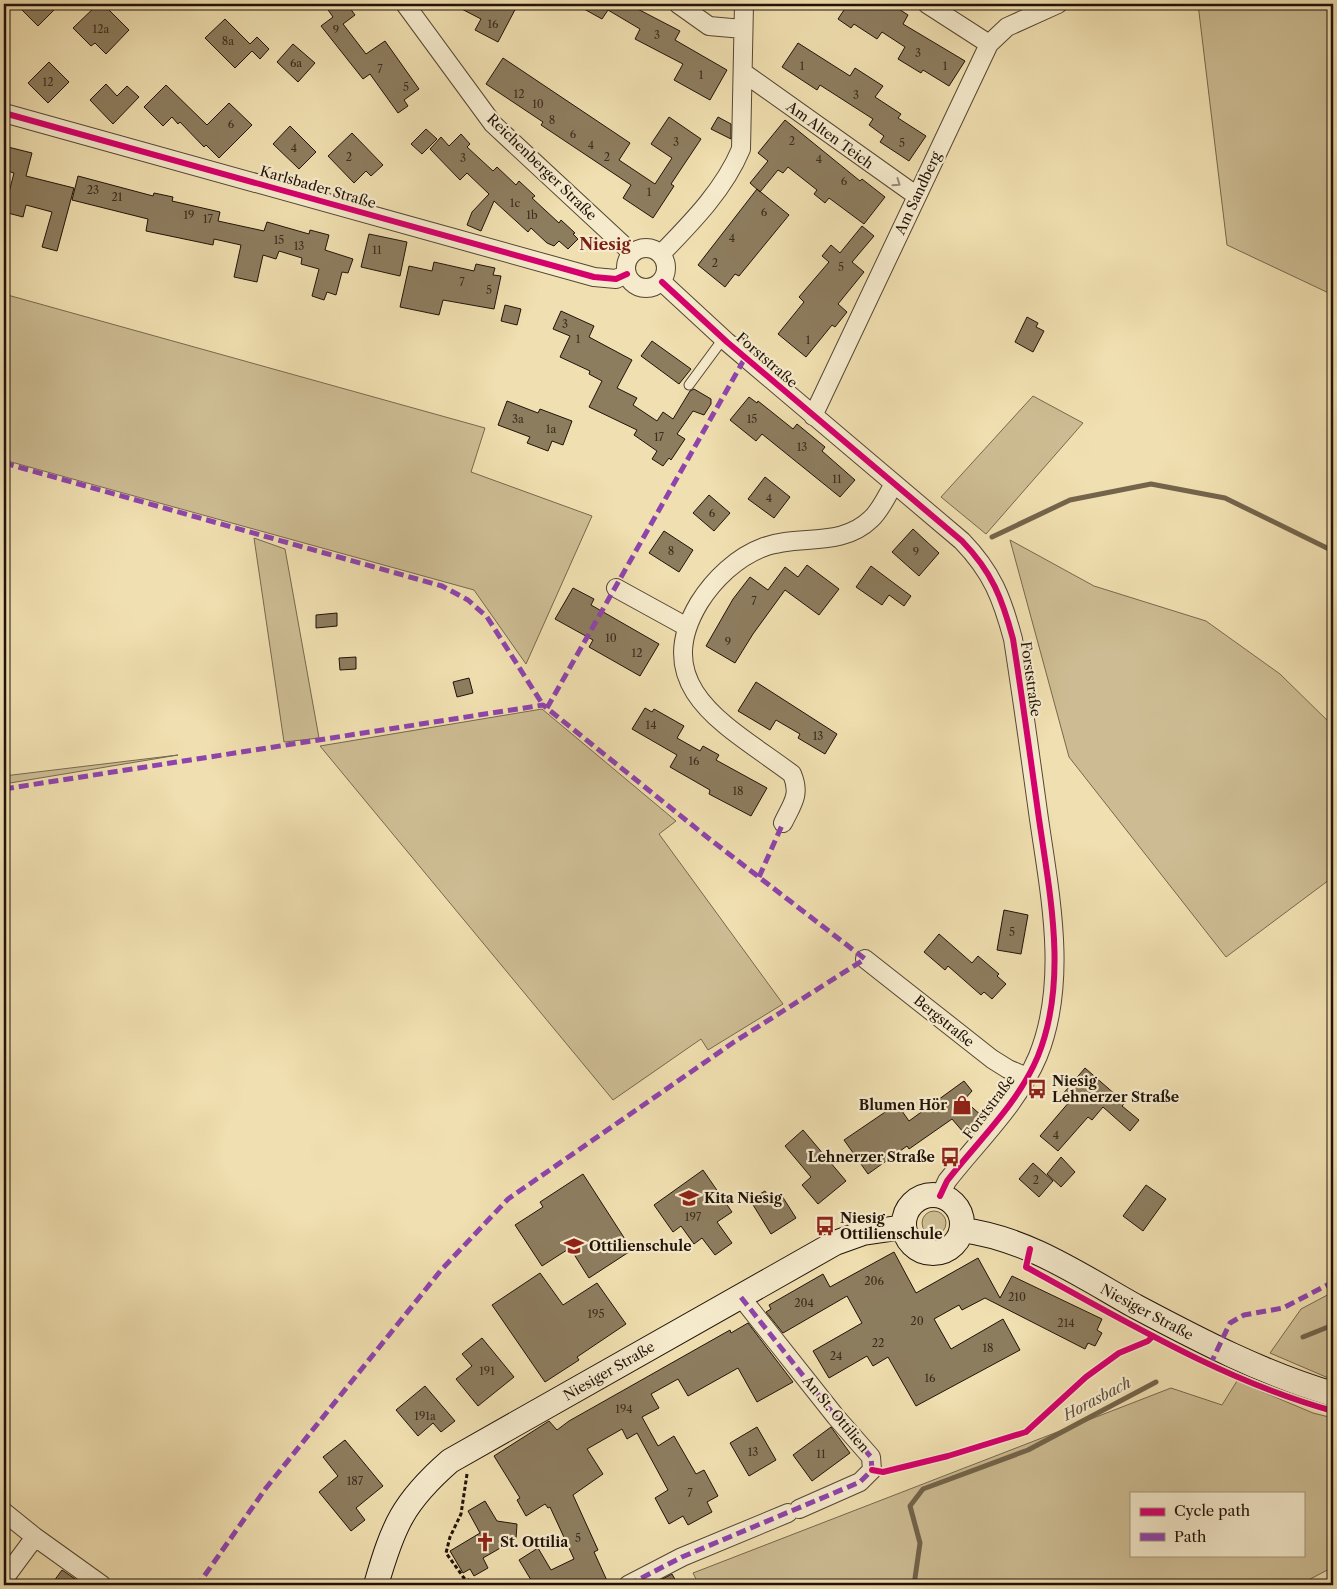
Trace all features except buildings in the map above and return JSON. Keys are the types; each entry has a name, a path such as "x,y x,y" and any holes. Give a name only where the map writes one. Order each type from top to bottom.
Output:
{"main road":[{"path":"940,1196 955,1205 962,1221 962,1230 953,1246 936,1254 919,1250 911,1244 904,1227 904,1218 914,1202 922,1197 940,1196"},
{"name":"Niesiger Straße","path":"376,1585 389,1539 404,1510 429,1480 464,1452 835,1243 863,1233 904,1227"},
{"name":"Niesiger Straße","path":"962,1230 996,1236 1030,1249 1209,1344 1275,1374 1333,1394"}],"street":[{"name":"Reichenberger Straße","path":"405,4 494,124 632,253"},
{"path":"678,4 709,26 743,29"},
{"path":"661,254 690,224 714,194 737,159 743,139 744,4"},
{"path":"927,4 989,44"},
{"name":"Am Sandberg","path":"813,416 989,44 1007,27 1058,4"},
{"name":"Am Alten Teich","path":"744,73 917,196"},
{"name":"Karlsbader Straße","path":"4,113 594,277 616,279 627,274"},
{"path":"647,248 661,254 667,268 662,282 657,286 645,289 634,284 627,274 626,266 632,253 647,248"},
{"name":"Forststraße","path":"662,282 723,339 975,554 997,586 1013,639 1050,896 1054,940 1052,984 1045,1033 1038,1056 1027,1077 1008,1106 946,1181 940,1196"},
{"path":"784,823 797,786 792,774 725,725 696,697 686,680 683,660 687,627 705,593 740,559 764,547 794,540 835,538 859,529 873,518 894,484"},
{"path":"616,588 687,627"},
{"name":"Bergstraße","path":"865,959 992,1059 1008,1069 1027,1077"},
{"name":"An St. Ottilien","path":"628,1585 682,1557 860,1482 872,1470 871,1456 836,1417 740,1296"},
{"path":"4,1512 35,1537 102,1585"},
{"path":"4,1579 35,1537"}],"lane":[{"path":"689,385 723,339"}],"path":[{"path":"464,1452 469,1462 462,1514 450,1537 446,1554 464,1578 478,1585"}],"shaded area":[{"path":"1198,4 1333,4 1333,295 1227,245"},
{"path":"4,294 485,428 471,472 592,516 526,664 474,590 4,460"},
{"path":"1033,396 1083,423 986,534 941,497"},
{"path":"254,538 285,549 319,738 284,742"},
{"path":"1010,540 1094,586 1206,621 1280,674 1333,726 1333,877 1226,957 1069,757"},
{"path":"542,709 676,821 659,834 783,1004 708,1050 701,1039 613,1100 320,746"},
{"path":"178,755 4,784 4,776"},
{"path":"934,1211 943,1214 946,1223 943,1232 934,1235 925,1232 922,1223 925,1214"},
{"path":"1333,1292 1333,1380 1270,1353 1301,1309"},
{"path":"1237,1381 1313,1413 1333,1418 1333,1567 1299,1585 699,1585 693,1573 1171,1388 1222,1405"}],"waterway":[{"path":"992,537 1070,500 1151,484 1225,498 1333,551"},
{"name":"Horasbach","path":"1303,1337 1333,1325"},
{"name":"Horasbach","path":"914,1585 920,1543 910,1506 923,1489 1028,1450 1156,1382"}],"marked path":[{"path":"547,708 745,358"},
{"path":"4,463 442,586 468,600 487,617 543,705"},
{"path":"4,789 543,705 707,837 865,959 734,1042 508,1199 442,1269 266,1488 198,1585"},
{"path":"759,877 783,823"},
{"path":"1210,1365 1230,1323 1244,1315 1283,1308 1333,1282"},
{"path":"628,1585 682,1557 860,1482 872,1470 871,1457 836,1417 740,1296"}],"cycle path":[{"path":"4,113 594,277 616,279 627,274"},
{"path":"662,282 727,342 962,541 981,564 995,586 1009,624 1020,682 1051,904 1055,966 1053,996 1047,1027 1030,1074 997,1122 947,1181 940,1196"},
{"path":"1030,1249 1026,1267 1138,1328 1176,1348 1253,1383 1333,1411"},
{"path":"872,1470 883,1472 948,1456 1026,1432 1086,1377 1119,1353 1148,1341 1153,1336"}],"place":[{"name":"Niesig Lehnerzer Straße","path":"1037,1089"},
{"name":"Blumen Hör","path":"962,1105"},
{"name":"Lehnerzer Straße","path":"950,1157"},
{"name":"Kita Niesig","path":"689,1198"},
{"name":"Niesig Ottilienschule","path":"825,1226"},
{"name":"Ottilienschule","path":"574,1246"},
{"name":"St. Ottilia","path":"485,1542"}],"district":[{"name":"Niesig","path":"605,244"}]}
